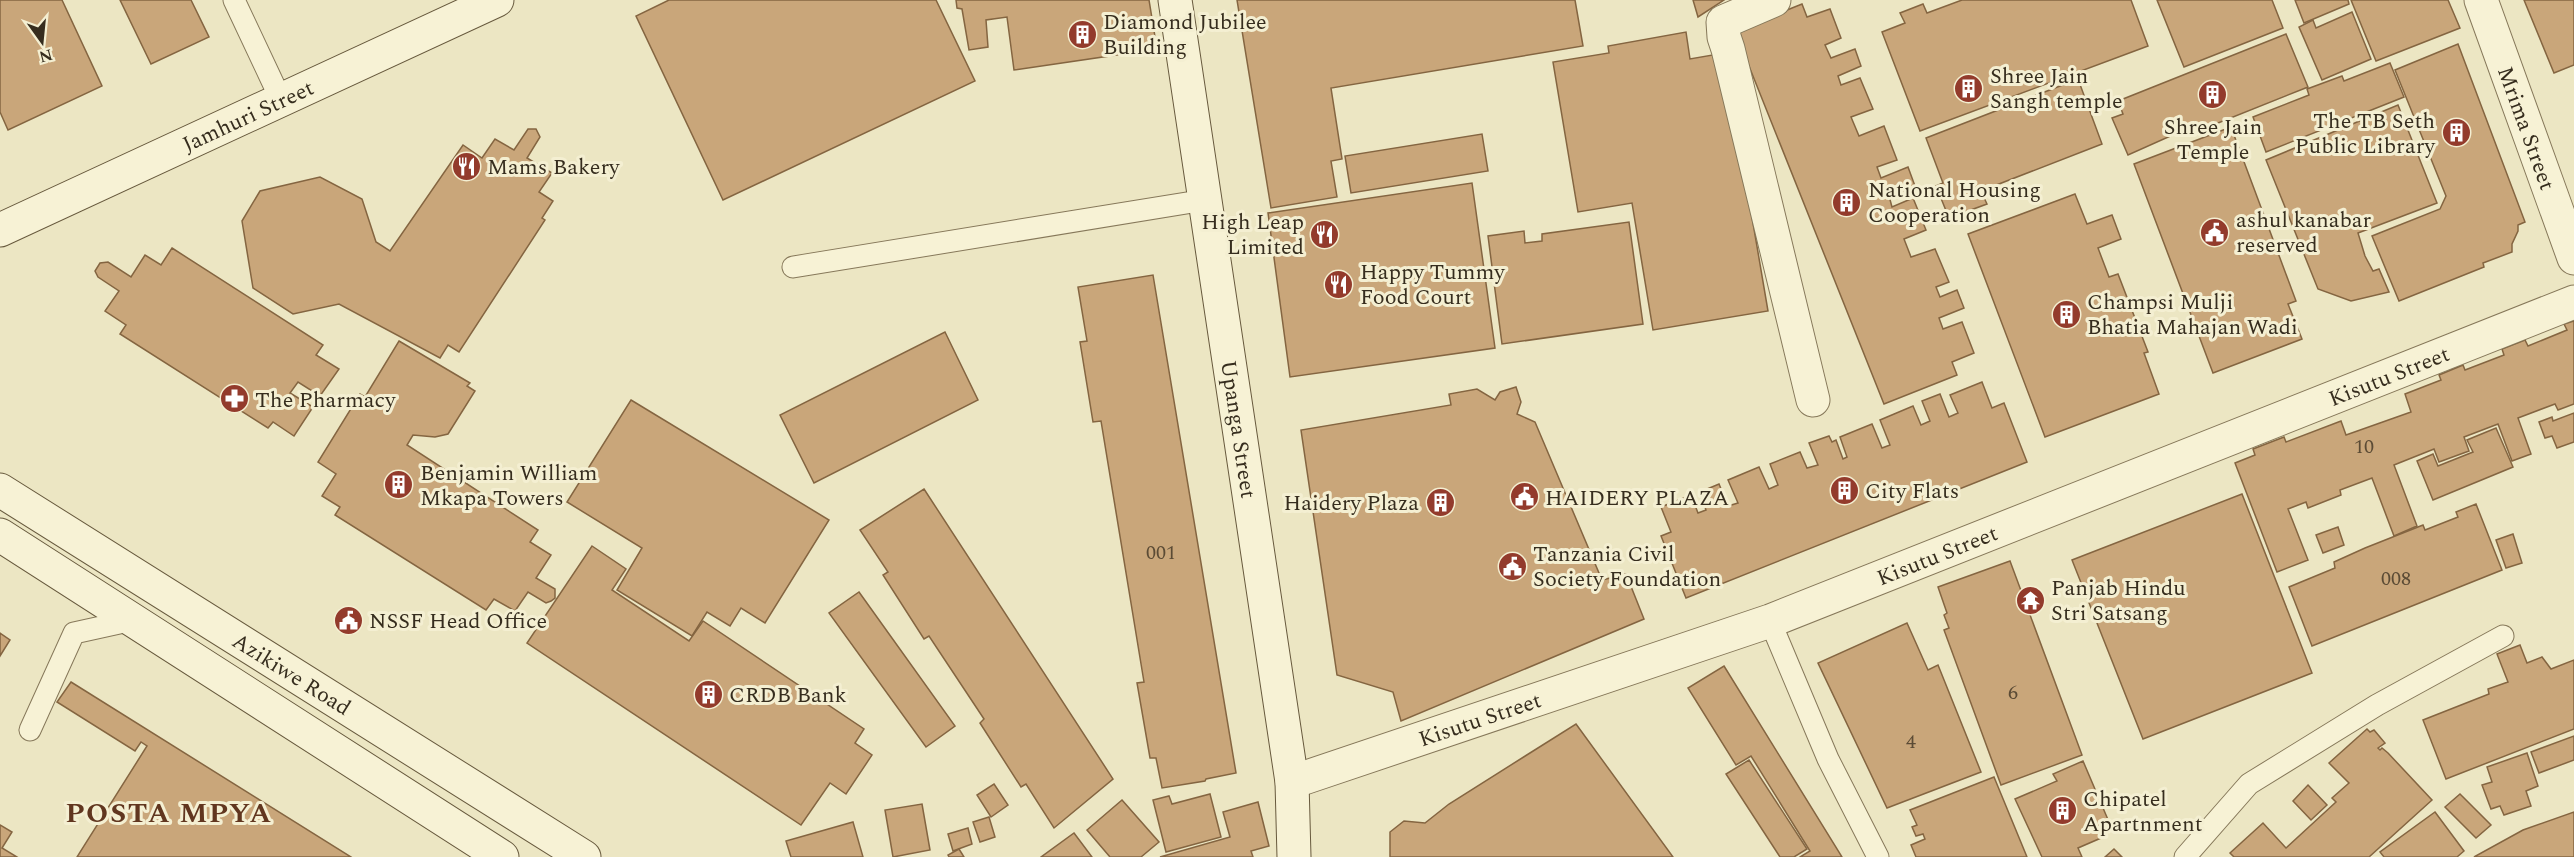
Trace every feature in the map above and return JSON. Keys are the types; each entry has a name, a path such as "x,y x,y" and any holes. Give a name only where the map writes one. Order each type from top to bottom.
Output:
{"street":[{"name":"Jamhuri Street","path":"0,230 497,0"},
{"name":"Upanga Street","path":"1176,0 1292,782 1294,857"},
{"path":"1774,0 1723,22 1724,38 1813,400"},
{"name":"Mrima Street","path":"2481,0 2574,258"},
{"name":"Kisutu Street","path":"1292,782 1770,621 2574,302"},
{"name":"Azikiwe Road","path":"0,490 584,857"},
{"name":"Azikiwe Road","path":"0,536 502,857"}],"lane":[{"path":"234,0 281,100"},
{"path":"793,267 1205,200"},
{"path":"30,730 74,633 132,620"},
{"path":"1770,621 1828,759 1878,857"},
{"path":"2185,857 2249,784 2377,705 2503,636"}],"building":[{"path":"0,0 62,0 102,86 8,130 0,112"},
{"path":"120,0 191,0 209,37 151,64"},
{"path":"669,0 936,0 975,81 723,200 636,16"},
{"name":"Diamond Jubilee Building","path":"956,0 1149,0 1157,49 1014,70 1007,17 986,20 988,47 969,50 962,9 957,8"},
{"path":"1237,0 1575,0 1583,46 1331,88 1342,159 1331,161 1337,197 1271,208"},
{"path":"1693,0 1724,0 1698,17"},
{"name":"Shree Jain Sangh temple","path":"1962,0 2131,0 2148,46 1920,131 1882,32 1905,23 1900,13 1923,4 1927,13"},
{"name":"Shree Jain Sangh temple","path":"2157,0 2272,0 2283,28 2184,67"},
{"path":"2295,0 2348,0 2349,4 2304,23"},
{"path":"2351,0 2448,0 2460,28 2376,61"},
{"path":"2524,0 2574,0 2574,65 2554,73"},
{"name":"National Housing Cooperation","path":"1802,4 1807,17 1830,9 1841,38 1825,45 1831,58 1855,49 1861,66 1838,76 1841,85 1860,78 1873,109 1851,117 1859,136 1884,126 1897,160 1877,167 1881,178 1908,167 1915,186 1889,196 1892,207 1913,198 1926,230 1904,239 1911,257 1935,249 1949,282 1936,287 1940,297 1957,290 1964,308 1939,318 1943,329 1962,322 1974,353 1952,362 1957,375 1884,404 1735,31"},
{"path":"2352,12 2371,59 2322,80 2299,27 2313,20 2316,28"},
{"path":"1686,32 1690,59 1724,53 1768,311 1653,330 1632,203 1578,212 1553,62 1609,53 1608,46"},
{"name":"Shree Jain Temple","path":"2286,34 2308,87 2198,131 2195,125 2128,155 2112,118 2123,114 2118,101"},
{"name":"The TB Seth Public Library","path":"2458,44 2525,222 2518,225 2512,252 2483,263 2484,267 2399,301 2372,236 2440,209 2446,196 2395,70"},
{"path":"2390,63 2404,97 2266,152 2253,117 2309,95 2307,89 2342,76 2344,81"},
{"path":"2078,79 2102,144 1981,191 1987,204 1949,218 1936,186 1943,183 1926,138"},
{"path":"2398,105 2437,203 2358,233 2365,256 2373,271 2379,269 2389,292 2351,301 2318,289 2266,160"},
{"name":"ashul kanabar reserved","path":"2231,127 2296,301 2288,304 2302,339 2213,373 2134,164"},
{"path":"528,129 536,129 540,137 527,158 552,173 539,192 553,201 542,218 545,220 459,352 448,345 440,358 339,304 293,314 253,288 242,221 260,191 320,177 362,199 376,242 390,251 463,145 482,158 495,139 514,150"},
{"path":"1482,134 1488,171 1351,193 1345,156"},
{"path":"1472,183 1495,348 1290,377 1268,213"},
{"name":"Champsi Mulji Bhatia Mahajan Wadi","path":"2075,194 2087,224 2112,215 2121,239 2098,248 2109,277 2118,274 2148,352 2144,353 2159,394 2045,437 1968,234"},
{"path":"1629,222 1643,324 1502,344 1488,236 1524,231 1525,243 1542,241 1542,234"},
{"path":"172,248 323,345 316,355 339,369 320,396 298,382 290,393 313,407 294,436 273,422 268,428 120,334 126,325 105,311 119,291 98,277 95,271 100,263 108,262 131,277 145,255 161,265"},
{"path":"1153,275 1236,773 1162,788 1156,758 1150,758 1137,683 1144,682 1101,421 1093,422 1080,342 1087,341 1078,287"},
{"path":"2574,321 2574,404 2558,410 2555,404 2518,418 2531,454 2512,461 2498,424 2464,437 2469,451 2439,462 2434,449 2394,465 2417,526 2394,536 2372,478 2340,490 2341,495 2308,508 2306,502 2288,509 2308,560 2277,572 2235,463 2255,455 2253,449 2284,437 2286,442 2341,421 2346,435 2411,412 2405,394 2441,380 2439,375 2463,365 2465,370 2504,355 2502,349 2525,340 2528,346 2567,330 2564,324"},
{"path":"945,332 978,400 814,483 780,415"},
{"name":"Benjamin William Mkapa Towers","path":"399,341 470,383 467,386 475,391 448,434 435,437 413,435 407,445 538,530 530,542 551,555 536,578 555,589 555,598 551,601 546,603 528,592 515,611 494,599 486,610 335,515 340,507 322,496 336,474 318,462 360,394 365,397"},
{"name":"City Flats","path":"1982,382 1992,408 2004,403 2027,462 1686,598 1661,536 1671,532 1661,507 1691,495 1698,513 1706,510 1700,492 1719,484 1728,506 1738,503 1728,480 1759,467 1769,489 1778,485 1770,464 1800,452 1807,468 1818,465 1809,443 1829,436 1832,442 1836,440 1843,459 1847,457 1840,437 1872,424 1882,448 1890,445 1880,420 1913,406 1921,425 1930,421 1922,401 1940,394 1949,417 1958,413 1950,395"},
{"name":"Haidery Plaza","path":"1516,387 1521,402 1517,414 1535,422 1602,580 1626,574 1644,619 1401,721 1393,692 1337,675 1301,430 1451,405 1449,394 1477,389 1495,400 1500,392"},
{"name":"CRDB Bank","path":"631,400 829,520 765,623 741,608 730,626 707,612 692,636 617,590 642,548 567,502"},
{"path":"2574,413 2574,442 2557,448 2552,436 2545,438 2539,422 2552,417 2553,421"},
{"path":"2496,428 2513,467 2433,500 2417,461 2433,454 2438,466 2473,452 2467,440"},
{"path":"924,489 1113,779 1054,828 1026,784 1021,787 980,723 984,719 929,636 924,639 883,575 888,572 860,530"},
{"path":"2242,494 2312,673 2143,739 2072,560"},
{"path":"2476,504 2502,570 2312,646 2289,587 2335,568 2334,562 2365,548 2423,525 2425,530 2458,517 2456,512"},
{"path":"2338,527 2344,545 2323,553 2316,535"},
{"path":"2513,534 2522,563 2506,568 2496,540"},
{"name":"CRDB Bank","path":"592,546 626,569 612,590 689,641 703,621 864,729 855,743 872,755 846,794 830,783 801,825 527,643"},
{"path":"2010,561 2082,755 2001,785 1944,630 1949,628 1944,615 1947,613 1938,587"},
{"path":"859,592 955,726 926,747 829,613"},
{"path":"1907,623 1928,670 1938,665 1981,772 1887,808 1818,663"},
{"path":"0,633 10,640 0,656"},
{"path":"2520,645 2527,663 2542,657 2551,669 2574,660 2574,729 2446,779 2423,720 2489,694 2488,689 2508,682 2497,654"},
{"path":"1724,666 1842,857 1800,857 1810,851 1751,756 1736,765 1688,688"},
{"path":"71,682 351,857 77,857 147,746 141,742 135,751 57,702"},
{"path":"1576,724 1673,857 1390,857 1390,832 1404,821 1425,823 1449,804"},
{"path":"2367,729 2370,732 2374,730 2385,743 2378,748 2388,753 2432,800 2369,857 2234,857 2230,853 2263,823 2286,848 2336,802 2332,798 2349,783 2329,763"},
{"path":"2574,736 2574,760 2539,773 2531,752"},
{"path":"2527,753 2538,786 2526,791 2531,806 2504,815 2500,806 2491,809 2482,785 2492,782 2487,767"},
{"path":"1749,760 1807,849 1794,857 1780,857 1726,774"},
{"name":"Chipatel Apartnment","path":"2083,761 2109,822 2096,827 2101,838 2078,848 2082,857 2042,857 2015,799 2057,781 2053,774"},
{"path":"1994,777 2027,857 1916,857 1911,845 1925,839 1923,834 1916,836 1912,827 1917,825 1910,810"},
{"path":"994,784 1008,805 991,817 977,795"},
{"path":"2308,785 2327,805 2311,820 2293,801"},
{"path":"1210,794 1221,837 1166,852 1153,800 1169,796 1172,804"},
{"path":"2460,794 2491,825 2476,838 2445,807"},
{"path":"1122,800 1159,842 1141,857 1110,857 1087,830"},
{"path":"1258,802 1269,846 1251,851 1253,857 1160,857 1230,837 1223,812"},
{"path":"922,804 930,850 893,857 885,810"},
{"path":"2435,812 2464,851 2457,857 2384,857 2380,852"},
{"path":"2574,812 2574,857 2474,857 2523,830"},
{"path":"989,817 995,837 980,842 973,822"},
{"path":"853,822 863,857 791,857 786,841"},
{"path":"0,825 12,832 2,848 17,857 0,857"},
{"path":"968,828 972,844 953,851 948,834"},
{"path":"1074,833 1092,857 1041,857"},
{"path":"959,849 964,857 949,857 948,855"},
{"path":"2114,849 2122,857 2105,857"}],"place":[{"name":"Diamond Jubilee Building","path":"1082,34"},
{"name":"Shree Jain Sangh temple","path":"1969,88"},
{"name":"Shree Jain Temple","path":"2213,94"},
{"name":"The TB Seth Public Library","path":"2456,133"},
{"name":"Mams Bakery","path":"466,166"},
{"name":"National Housing Cooperation","path":"1847,202"},
{"name":"ashul kanabar reserved","path":"2215,232"},
{"name":"High Leap Limited","path":"1325,234"},
{"name":"Happy Tummy Food Court","path":"1339,284"},
{"name":"Champsi Mulji Bhatia Mahajan Wadi","path":"2066,314"},
{"name":"The Pharmacy","path":"234,399"},
{"name":"Benjamin William Mkapa Towers","path":"399,485"},
{"name":"City Flats","path":"1844,490"},
{"name":"HAIDERY PLAZA","path":"1524,497"},
{"name":"Haidery Plaza","path":"1440,502"},
{"name":"Tanzania Civil Society Foundation","path":"1512,566"},
{"name":"Panjab Hindu Stri Satsang","path":"2030,600"},
{"name":"NSSF Head Office","path":"348,620"},
{"name":"CRDB Bank","path":"708,694"},
{"name":"Chipatel Apartnment","path":"2062,811"}],"district":[{"name":"POSTA MPYA","path":"169,812"}]}
